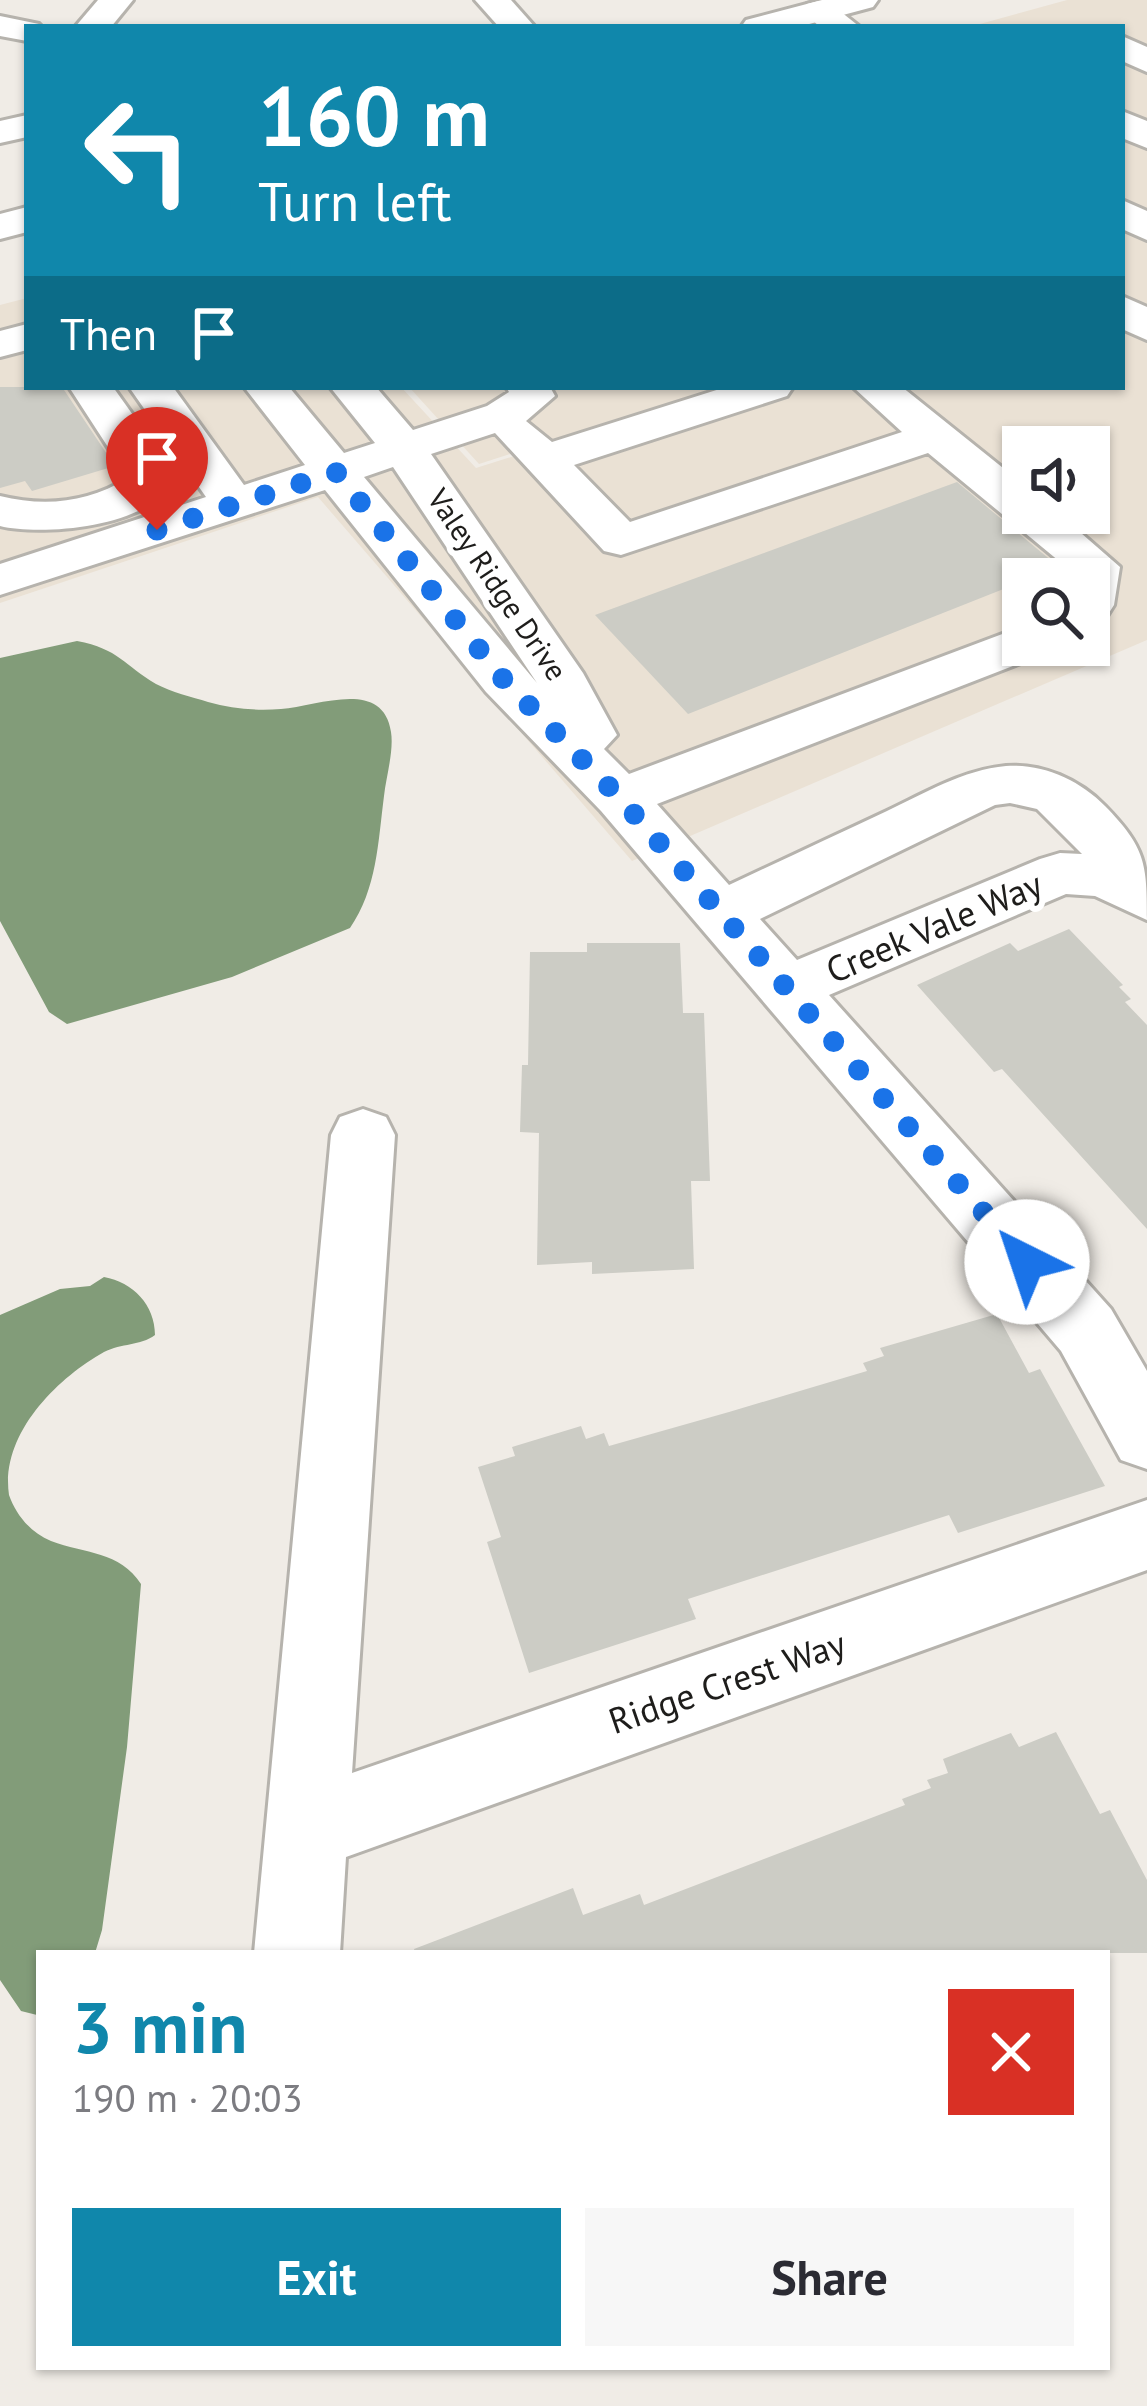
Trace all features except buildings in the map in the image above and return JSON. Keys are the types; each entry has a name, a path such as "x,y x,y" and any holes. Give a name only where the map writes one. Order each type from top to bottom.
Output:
{"street":[{"path":"95,24 116,0"},
{"path":"491,0 515,24"},
{"path":"785,24 831,19 861,0"},
{"path":"0,510 27,520 51,519 123,499 149,484 152,474 145,459 93,390"},
{"path":"153,390 235,505"},
{"name":"Valey Ridge Drive","path":"268,390 504,680 620,798 1086,1330 1147,1437"},
{"name":"Valey Ridge Drive","path":"355,390 405,450 566,685 620,798"},
{"path":"543,460 762,390"},
{"path":"878,390 1002,491"},
{"path":"0,580 405,450 532,397 543,460 621,541 934,436"},
{"path":"1055,534 1085,558"},
{"path":"620,798 1002,652"},
{"path":"721,913 982,789 1014,779 1054,791 1102,838 1141,895"},
{"name":"Creek Vale Way","path":"788,988 1060,873 1106,875 1141,895"},
{"path":"297,1950 364,1135"},
{"name":"Ridge Crest Way","path":"308,1829 1147,1535"}],"shaded area":[{"path":"1067,0 1147,0 1147,640 1110,656 1110,558 1002,558 1002,666 1086,666 632,861 318,497 0,603 0,305 24,299 24,390 404,390 476,468 725,390 1125,390 1125,24 980,24"},
{"path":"412,390 710,390 479,464"},
{"path":"77,641 112,653 162,687 217,704 272,710 362,700 385,715 391,747 378,848 366,897 350,928 232,977 67,1024 49,1012 0,921 0,658"},
{"path":"104,1277 124,1284 147,1305 155,1335 104,1352 50,1393 13,1451 9,1495 20,1516 44,1538 112,1559 141,1584 127,1747 102,1930 96,1950 36,1950 36,2015 21,2011 0,1980 0,1315 60,1289 90,1286"}],"route":[{"path":"157,530 336,472 504,680 620,798 1027,1262"}]}
